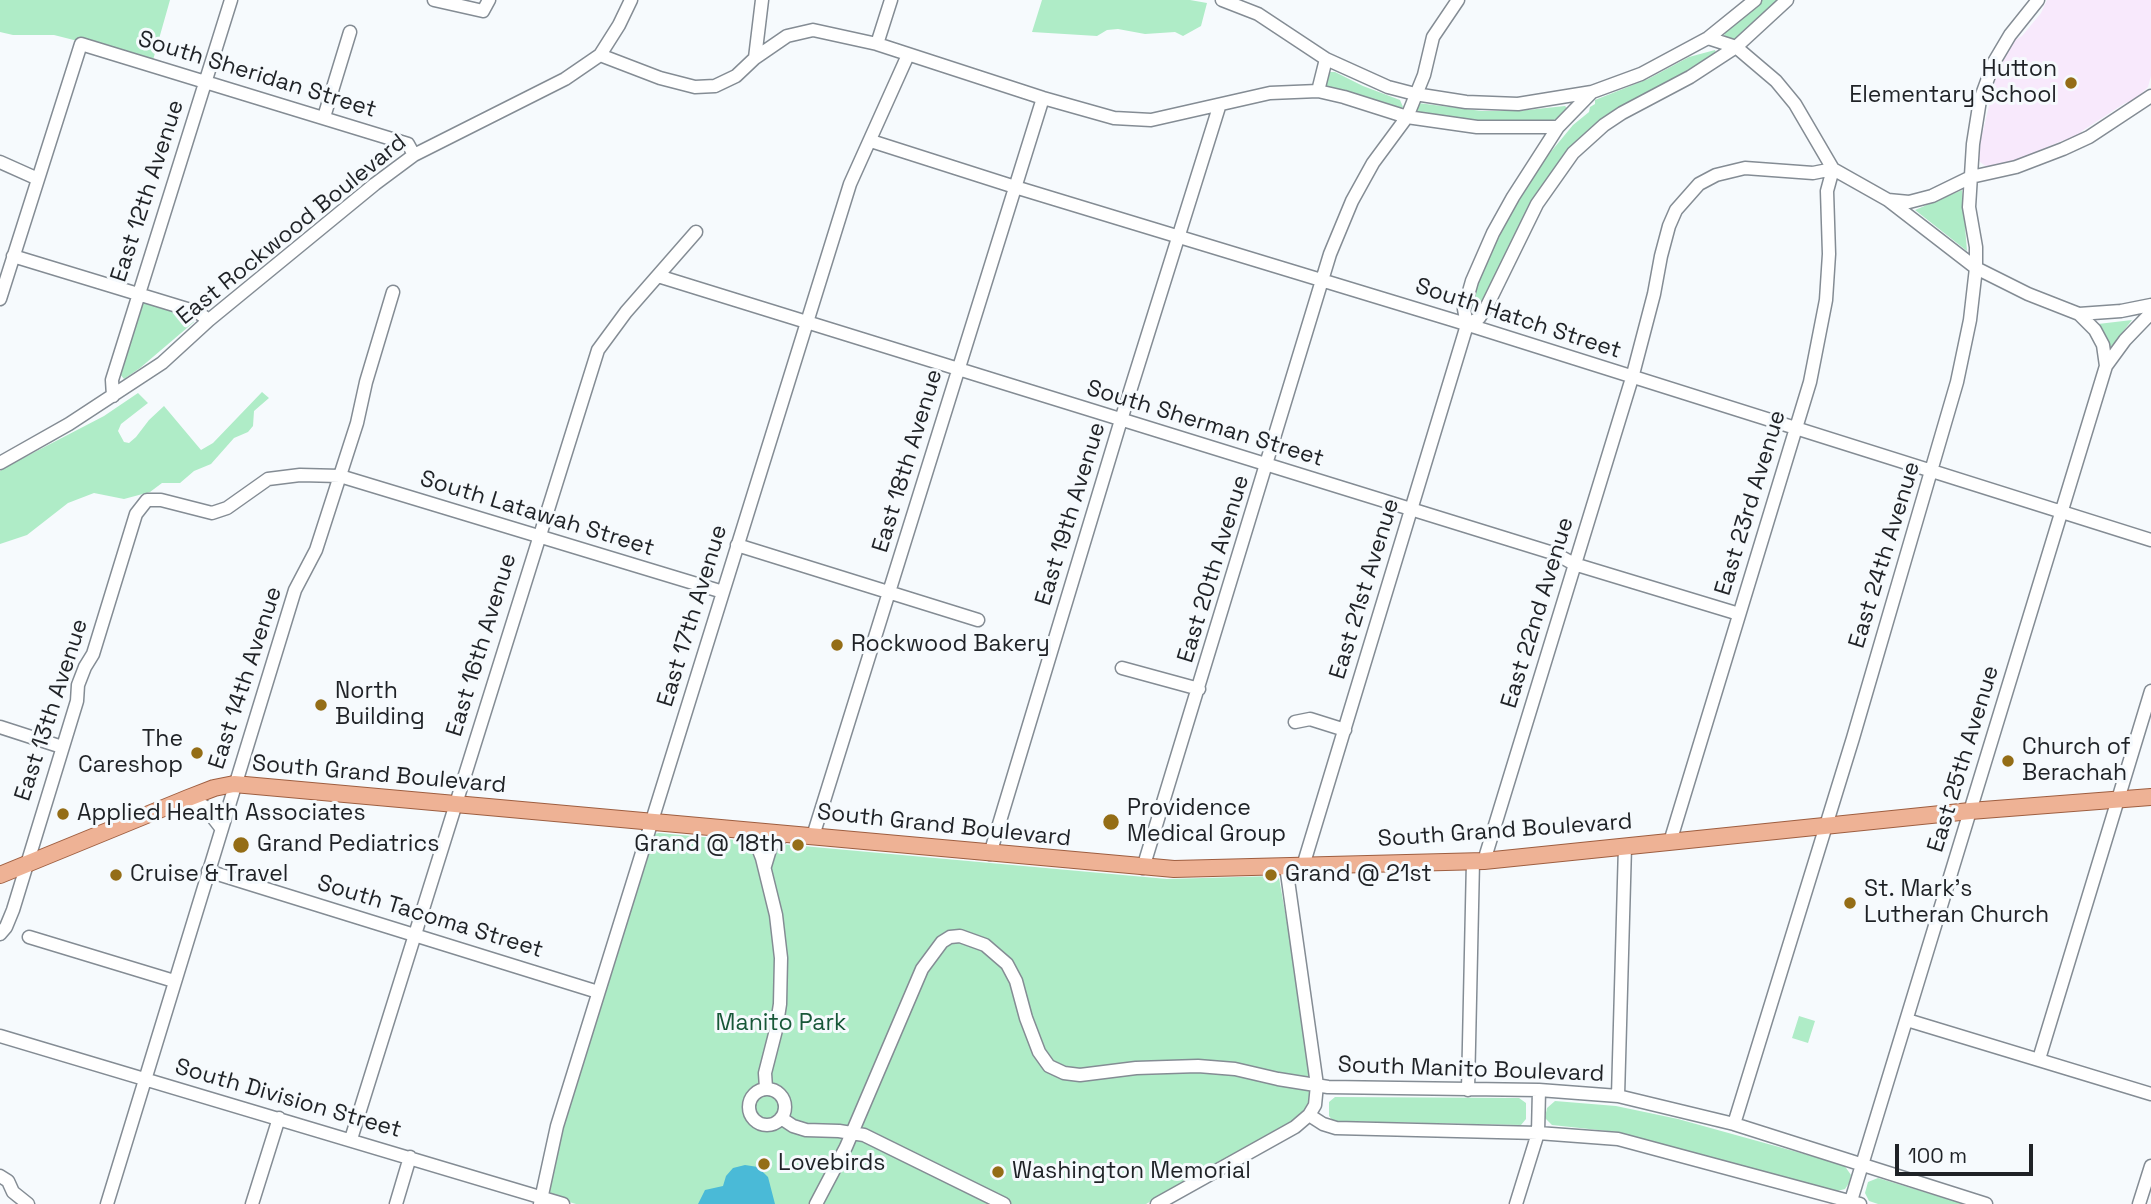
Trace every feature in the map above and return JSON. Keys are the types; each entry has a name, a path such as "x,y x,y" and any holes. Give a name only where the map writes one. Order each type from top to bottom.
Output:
{"main road":[{"name":"South Grand Boulevard","path":"0,875 214,788 234,784 1143,868 1478,861 1970,811 2151,797"}],"street":[{"name":"East 12th Avenue","path":"113,396 111,380 231,0"},
{"path":"434,0 482,11 489,0"},
{"name":"East Rockwood Boulevard","path":"0,463 113,396 162,363 209,320 414,155 565,79 600,55 631,0"},
{"path":"755,58 762,0"},
{"path":"877,44 891,0"},
{"path":"1222,0 1277,24 1326,59 1378,83 1415,94 1466,102 1518,104 1592,93 1641,74 1708,38 1755,0"},
{"name":"East 20th Avenue","path":"1143,868 1330,254 1352,201 1373,163 1407,117 1423,75 1433,37 1458,0"},
{"path":"1592,93 1558,127 1513,197 1482,258 1466,298 1464,309 1467,325 1479,318 1487,306 1520,234 1555,175 1573,153 1604,125 1690,77 1736,47 1787,0"},
{"name":"East 24th Avenue","path":"1734,1124 1826,827 1957,382 1970,320 1976,268 1976,247 1969,206 1973,144 1980,100 2010,35 2038,0"},
{"path":"600,55 660,78 695,87 715,86 736,76 755,58 788,36 813,30 877,44 1043,99 1114,118 1151,120 1219,107 1270,93 1318,91 1407,117 1477,127 1558,127"},
{"path":"324,117 350,32"},
{"path":"1708,38 1736,47 1758,64 1788,96 1832,169 1888,200 1976,268 2079,314 2095,330 2103,345 2106,366"},
{"name":"South Sheridan Street","path":"38,179 81,44 408,144 414,155"},
{"name":"East 17th Avenue","path":"541,1201 554,1135 850,184 908,55"},
{"path":"1318,91 1326,59"},
{"path":"1888,200 1909,202 1932,196 1970,177 2015,167 2063,149 2089,137 2151,96"},
{"name":"East 18th Avenue","path":"813,836 1043,99"},
{"name":"East 19th Avenue","path":"990,853 1219,107"},
{"name":"South Hatch Street","path":"871,141 2151,540"},
{"path":"0,162 38,179 0,299"},
{"name":"East 22nd Avenue","path":"1468,1090 1478,861 1632,378 1669,226 1686,197 1699,184 1716,175 1745,168 1814,173 1832,169"},
{"name":"East 23rd Avenue","path":"1670,842 1810,382 1826,300 1829,254 1827,191 1832,169"},
{"name":"East 16th Avenue","path":"351,1139 598,350 626,312 696,232"},
{"path":"13,256 197,312 209,320"},
{"name":"South Sherman Street","path":"657,276 1556,554 1574,564 1739,614"},
{"name":"East 14th Avenue","path":"107,1204 297,584 316,550 357,423 366,382 393,292"},
{"path":"2079,314 2121,311 2151,305"},
{"name":"East 25th Avenue","path":"1854,1203 1906,1020 2106,366 2125,340 2151,313"},
{"name":"East 21st Avenue","path":"1303,866 1467,325"},
{"name":"South Latawah Street","path":"148,500 161,500 212,513 227,508 268,479 300,475 340,475 723,592"},
{"name":"East 13th Avenue","path":"0,934 13,910 77,701 78,685 93,654 136,514 148,500"},
{"path":"737,545 978,620"},
{"path":"1122,668 1199,690"},
{"path":"2039,1059 2151,691"},
{"path":"1295,722 1310,719 1345,730"},
{"path":"0,727 62,747"},
{"path":"178,802 204,806 221,828"},
{"path":"747,830 758,847 765,869 778,927 782,968 778,1017 765,1073 766,1088"},
{"path":"765,869 771,846 786,834"},
{"path":"1618,1096 1625,846"},
{"path":"1157,1204 1295,1127 1309,1115 1316,1100 1317,1085 1286,866"},
{"name":"South Tacoma Street","path":"208,871 598,992"},
{"name":"South Manito Boulevard","path":"852,1133 922,969 939,945 955,936 969,937 985,945 1007,964 1014,975 1039,1052 1046,1063 1056,1070 1080,1075 1155,1067 1222,1067 1317,1085 1539,1090 1618,1096 1734,1124 1986,1204"},
{"path":"29,937 174,981"},
{"path":"1906,1020 2151,1094"},
{"name":"South Division Street","path":"0,1036 351,1139 541,1201 563,1204"},
{"path":"766,1088 776,1090 783,1098 785,1108 781,1118 768,1125 758,1123 751,1116 750,1100 756,1092 766,1088"},
{"path":"1516,1204 1538,1133 1539,1090"},
{"path":"1309,1115 1327,1125 1344,1128 1538,1133 1618,1139 1854,1203"},
{"path":"253,1204 279,1118"},
{"path":"781,1118 790,1125 806,1130 852,1133 872,1139 1004,1204"},
{"path":"816,1204 852,1133"},
{"path":"396,1204 410,1157"},
{"path":"2139,1204 2151,1166"},
{"path":"0,1176 8,1181 13,1192 28,1204"}],"shaded area":[{"name":"Hutton Elementary School","path":"2047,0 2151,0 2151,76 2148,87 2134,101 2125,103 2077,137 1995,169 1987,167 1978,157 1978,141 1983,131 1998,68 2013,41 2022,36 2041,13"}],"green space":[{"path":"0,0 170,0 153,60 54,35 13,35 0,32"},
{"path":"1042,0 1190,0 1207,3 1201,26 1183,36 1175,32 1145,34 1118,29 1107,30 1097,36 1032,32"},
{"path":"1761,0 1782,0 1733,41 1724,37 1725,31"},
{"path":"1715,50 1716,53 1694,69 1596,125 1512,241 1481,313 1470,314 1468,308 1481,273 1518,198 1540,165 1573,125 1589,112 1595,100 1648,79 1689,57"},
{"path":"1330,72 1400,100 1403,107 1401,109 1327,90 1325,86"},
{"path":"1418,103 1482,111 1518,111 1565,106 1568,109 1548,122 1480,123 1419,113 1416,110"},
{"path":"1962,190 1967,251 1915,210"},
{"path":"141,303 191,316 194,322 124,379 119,373"},
{"path":"2132,320 2111,347 2098,324"},
{"path":"262,392 269,398 254,411 253,426 248,432 234,438 211,464 194,471 180,483 162,483 150,492 124,499 94,493 68,503 27,535 0,544 0,471 4,468 104,416 138,393 148,403 121,424 118,431 124,442 129,443 136,437 164,406 201,450 213,443"},
{"name":"Manito Park","path":"654,834 1167,879 1279,878 1313,1094 1310,1107 1296,1121 1146,1204 576,1204 552,1197 548,1190 560,1134"},
{"path":"1799,1016 1815,1021 1808,1043 1792,1038"},
{"path":"1335,1097 1519,1098 1526,1103 1526,1119 1521,1125 1333,1121 1329,1116 1329,1102"},
{"path":"1555,1101 1616,1106 1678,1119 1844,1165 1851,1175 1849,1183 1845,1189 1837,1191 1617,1132 1552,1125 1545,1118 1547,1108"},
{"path":"1878,1178 1964,1204 1878,1204 1869,1201 1865,1193 1868,1182"}],"water":[{"path":"745,1165 758,1167 768,1177 775,1204 698,1204 705,1190 723,1186 726,1176 733,1168"}],"place":[{"name":"Hutton Elementary School","path":"2071,83"},
{"name":"Rockwood Bakery","path":"837,645"},
{"name":"North Building","path":"321,705"},
{"name":"The Careshop","path":"197,753"},
{"name":"Church of Berachah","path":"2008,761"},
{"name":"Applied Health Associates","path":"63,814"},
{"name":"Providence Medical Group","path":"1111,822"},
{"name":"Grand Pediatrics","path":"241,845"},
{"name":"Grand @ 18th","path":"798,845"},
{"name":"Cruise & Travel","path":"116,875"},
{"name":"Grand @ 21st","path":"1271,875"},
{"name":"St. Mark's Lutheran Church","path":"1850,903"},
{"name":"Lovebirds","path":"764,1164"},
{"name":"Washington Memorial","path":"998,1172"}]}
